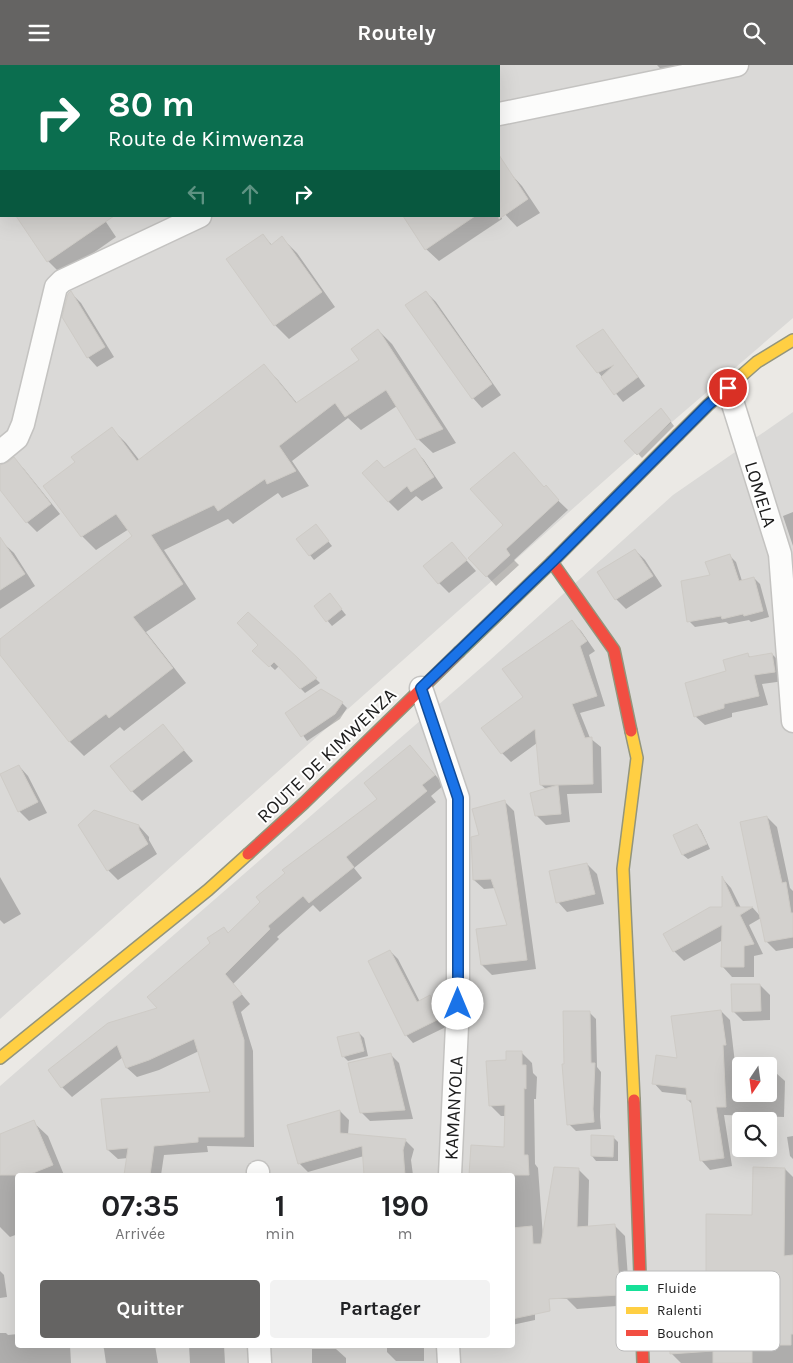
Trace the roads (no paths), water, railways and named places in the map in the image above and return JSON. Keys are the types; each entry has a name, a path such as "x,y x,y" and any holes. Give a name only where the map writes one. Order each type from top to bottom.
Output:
{"street":[{"path":"500,114 736,65"},
{"path":"0,452 17,438 23,424 56,287 62,281 198,217"},
{"name":"ROUTE DE KIMWENZA","path":"0,1058 208,890 304,803 552,562 708,405 758,362 793,339"},
{"name":"LOMELA","path":"728,388 780,554 793,721"},
{"path":"552,562 614,650 637,758 623,869 631,1017 640,1271"},
{"name":"KAMANYOLA","path":"421,688 458,798 458,1004 450,1173"},
{"path":"259,1348 260,1363"},
{"path":"448,1348 449,1363"}]}
